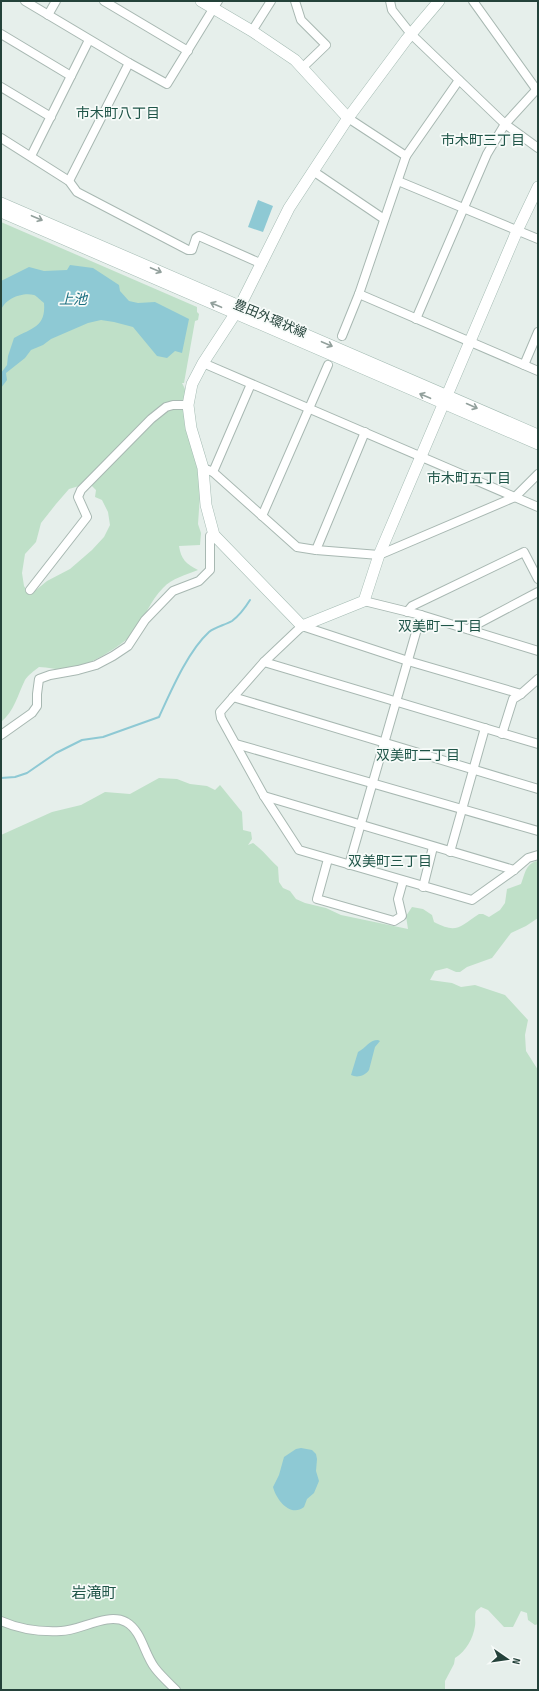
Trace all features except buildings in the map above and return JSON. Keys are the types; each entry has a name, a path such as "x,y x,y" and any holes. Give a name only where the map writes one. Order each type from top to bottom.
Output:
{"street":[{"path":"25,1 129,64 167,84 216,5"},
{"path":"48,15 56,1"},
{"path":"104,1 188,52"},
{"path":"201,1 216,5 294,60 348,118 406,156"},
{"path":"252,31 271,1"},
{"path":"295,1 301,20 326,45 302,68"},
{"path":"390,1 392,10 411,34 505,124 538,148"},
{"path":"439,1 411,34 348,118 289,208 238,310 203,363 192,384 188,405 191,428 208,470 297,547 316,550 379,555 515,497 538,474"},
{"path":"416,319 487,154 505,124 537,89 473,1"},
{"path":"1,34 71,76"},
{"path":"31,156 89,40"},
{"path":"69,181 129,64"},
{"path":"342,336 360,294 406,156 459,80"},
{"path":"1,87 51,117"},
{"path":"1,138 69,181 77,192 188,250 192,250 196,238 199,236 262,264"},
{"path":"313,171 384,219"},
{"path":"398,181 538,239"},
{"path":"364,601 379,555 517,231 538,187"},
{"name":"豊田外環状線","path":"1,203 238,310 445,400 538,444"},
{"name":"豊田外環状線","path":"1,212 238,310"},
{"path":"360,294 538,372"},
{"path":"524,366 538,332"},
{"path":"203,363 309,410 422,456 538,507"},
{"path":"262,516 328,365"},
{"path":"251,384 208,470 206,505 214,535 302,626 408,661 521,694"},
{"name":"豊田外環状線","path":"445,400 538,435"},
{"path":"30,590 87,517 78,496 81,490 151,418 166,407 173,405 188,405"},
{"path":"316,550 365,432"},
{"path":"1,735 32,713 37,706 39,679 50,675 96,665 113,656 128,646 145,620 173,591 199,581 210,570 210,536 214,535"},
{"path":"407,612 412,606 524,552 538,579"},
{"path":"468,629 538,592"},
{"path":"538,651 421,615 364,601 302,626 264,662 220,712 220,718 264,796 299,850 472,900 528,858 538,855"},
{"path":"349,865 421,615"},
{"path":"264,662 538,744"},
{"path":"502,734 513,699 538,679"},
{"path":"233,697 538,788"},
{"path":"450,852 485,728"},
{"path":"236,744 538,831"},
{"path":"264,796 514,870"},
{"path":"423,886 433,847"},
{"path":"328,859 317,899 394,921 402,916 398,899 403,881"},
{"path":"1,1621 12,1626 62,1632 87,1624 113,1619 126,1622 137,1632 144,1650 155,1668 176,1690"}],"green space":[{"path":"1,222 197,307 197,312 199,314 198,320 195,321 184,383 182,383 186,391 183,402 173,402 82,485 69,489 56,504 41,523 36,542 25,554 22,573 24,586 30,595 47,581 70,569 92,550 104,537 110,525 108,512 102,500 95,497 96,490 91,485 167,409 184,408 185,428 200,469 201,480 198,524 201,533 200,545 179,546 185,561 190,566 198,570 175,579 163,588 158,593 139,626 130,637 93,661 73,669 63,670 39,667 26,678 13,708 1,722"},
{"path":"159,778 177,779 190,784 207,786 215,790 220,785 242,812 243,830 251,832 252,839 248,845 253,843 278,867 279,882 283,888 290,891 296,899 305,903 326,908 341,915 408,929 406,916 412,907 423,909 432,915 434,922 442,926 448,928 458,927 479,914 489,917 500,910 505,903 507,889 521,884 527,867 536,861 538,862 538,918 511,933 492,958 467,967 460,972 447,968 435,971 430,980 452,983 461,987 475,985 505,995 528,1020 525,1035 526,1051 538,1070 538,1624 535,1625 528,1620 527,1613 521,1611 513,1627 504,1627 488,1610 481,1607 476,1611 473,1636 466,1648 455,1658 454,1664 445,1681 445,1690 1,1690 1,835 52,812 81,805 105,792 130,794"}],"water":[{"path":"258,200 273,206 263,232 248,227"},
{"name":"上池","path":"70,265 93,268 119,285 120,291 129,301 138,303 155,302 189,319 182,353 175,351 167,358 157,356 133,327 101,320 88,323 51,339 43,345 31,350 25,358 6,373 7,380 1,388 1,373 7,365 8,356 14,338 32,329 40,322 43,317 44,303 34,295 29,294 14,297 6,303 1,311 1,281 29,267 44,271 67,270"},
{"path":"372,1041 380,1041 375,1047 369,1070 361,1076 351,1075 358,1052"},
{"path":"301,1448 312,1450 316,1454 316,1471 319,1481 314,1493 307,1499 304,1507 299,1510 294,1510 289,1509 280,1502 273,1487 279,1475 284,1457 296,1449"}],"waterway":[{"path":"1,778 15,777 27,773 56,753 82,740 103,737 159,717 187,660 201,640 211,630 235,619 250,600"}],"district":[{"name":"市木町八丁目","path":"118,113"},
{"name":"市木町三丁目","path":"483,140"},
{"name":"市木町五丁目","path":"469,478"},
{"name":"双美町一丁目","path":"440,626"},
{"name":"双美町二丁目","path":"418,755"},
{"name":"双美町三丁目","path":"390,861"},
{"name":"岩滝町","path":"94,1593"}]}
